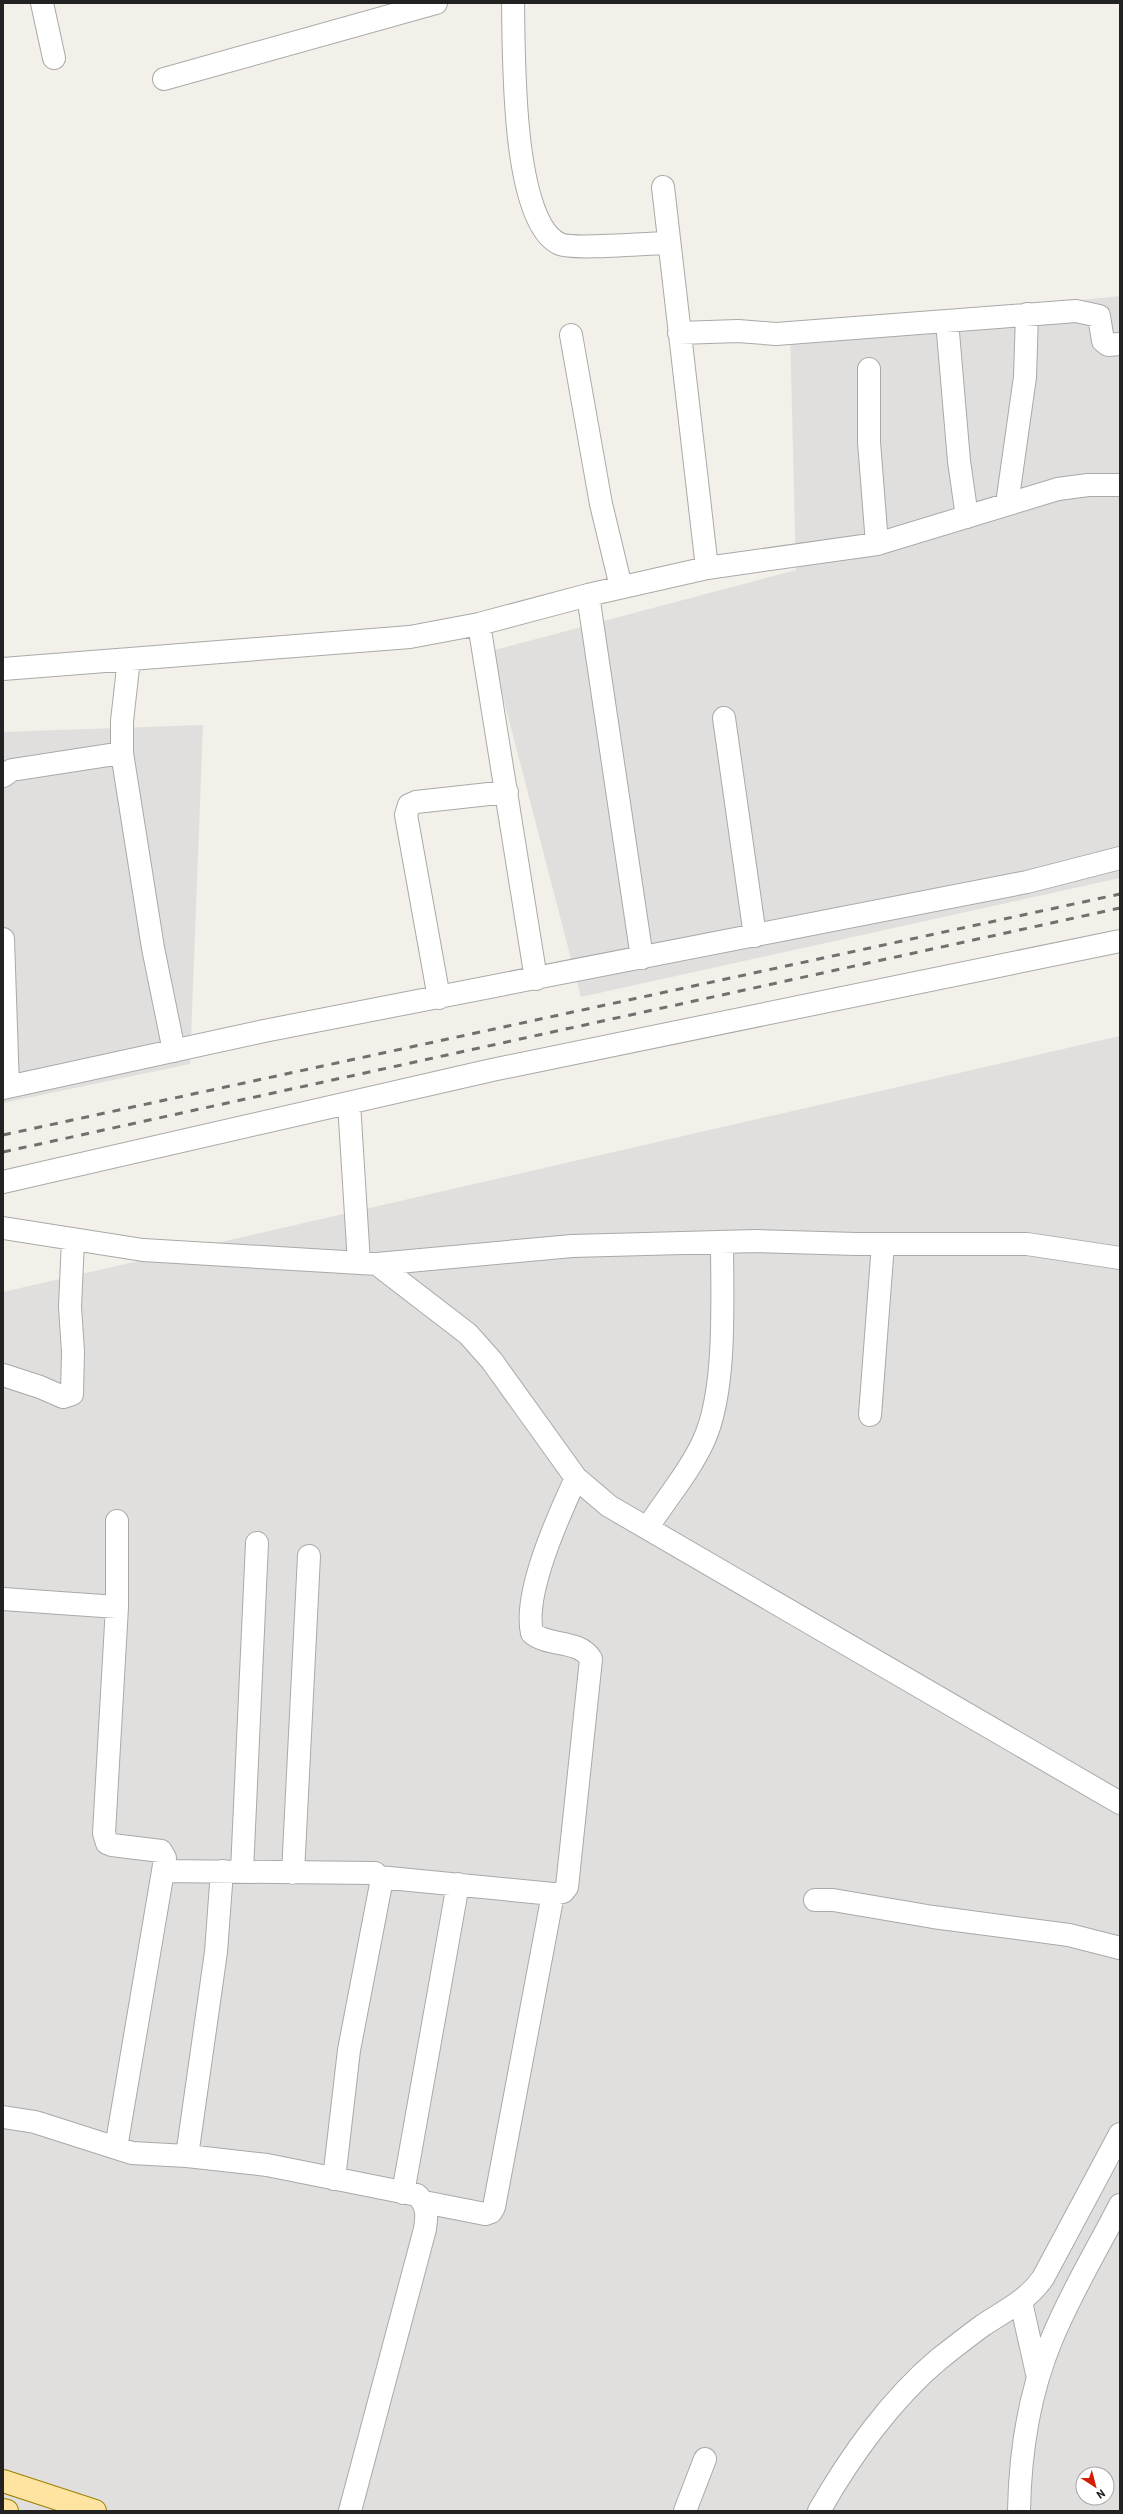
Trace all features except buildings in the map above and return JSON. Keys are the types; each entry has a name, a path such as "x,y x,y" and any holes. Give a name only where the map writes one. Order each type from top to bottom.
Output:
{"main road":[{"path":"3,2481 95,2511"},
{"path":"3,2510 7,2511"}],"street":[{"path":"42,3 54,58"},
{"path":"164,79 436,3"},
{"path":"513,3 514,78 522,166 537,220 544,232 561,244 669,243"},
{"path":"663,187 707,568"},
{"path":"679,333 738,331 776,334 1076,311 1096,315 1100,318 1103,341 1108,345 1120,344"},
{"path":"1007,504 1025,377 1026,314"},
{"path":"947,320 967,517"},
{"path":"571,335 601,504 621,588"},
{"path":"869,369 869,442 877,544"},
{"path":"3,669 410,637 479,624 588,595 707,568 877,544 1058,489 1088,485 1120,485"},
{"path":"588,595 642,958"},
{"path":"479,624 536,979"},
{"path":"129,659 122,721 122,753 153,948 174,1052"},
{"path":"724,718 755,936"},
{"path":"3,776 12,770 122,753"},
{"path":"439,998 406,815 409,805 416,802 507,792"},
{"path":"3,939 6,1088 264,1031 1027,882 1120,858"},
{"path":"3,1182 507,1067 1120,941"},
{"path":"348,1103 368,1263 468,1334 492,1361 576,1478 609,1506 648,1527 1120,1803"},
{"path":"3,1228 143,1250 368,1263 572,1246 722,1242 1027,1244 1120,1258"},
{"path":"3,1375 40,1387 63,1397 72,1394 73,1352 70,1307 73,1240"},
{"path":"648,1527 703,1441 711,1420 721,1336 722,1242"},
{"path":"870,1415 883,1244"},
{"path":"379,1877 553,1894 563,1892 569,1880 591,1659 587,1652 574,1647 538,1638 532,1633 531,1617 534,1593 555,1524 576,1478"},
{"path":"116,2148 165,1858 161,1851 112,1846 105,1840 117,1607 117,1521"},
{"path":"187,2156 216,1952 232,1871 257,1543"},
{"path":"293,1873 309,1556"},
{"path":"3,1599 117,1607"},
{"path":"163,1871 375,1873 379,1877 381,1884 376,1916 350,2050 334,2179"},
{"path":"403,2192 458,1884"},
{"path":"424,2202 485,2214 491,2212 494,2208 553,1894"},
{"path":"815,1900 833,1900 933,1917 1069,1935 1120,1948"},
{"path":"3,2117 35,2122 116,2148 142,2154 187,2156 267,2165 417,2195 424,2202 427,2214 425,2229 350,2511"},
{"path":"819,2511 847,2466 894,2404 919,2376 982,2327 1021,2302 1033,2292 1043,2278 1120,2134"},
{"path":"1019,2511 1028,2418 1038,2380 1062,2317 1120,2205"},
{"path":"1021,2302 1038,2380"},
{"path":"686,2511 705,2459"}],"shaded area":[{"path":"1120,296 1120,878 581,997 491,651 796,570 790,330"},
{"path":"203,725 190,1064 3,1103 3,732"},
{"path":"1120,1036 1120,2511 3,2511 3,1292"}],"railway":[{"path":"3,1135 1120,894"},
{"path":"3,1152 1120,908"}]}
